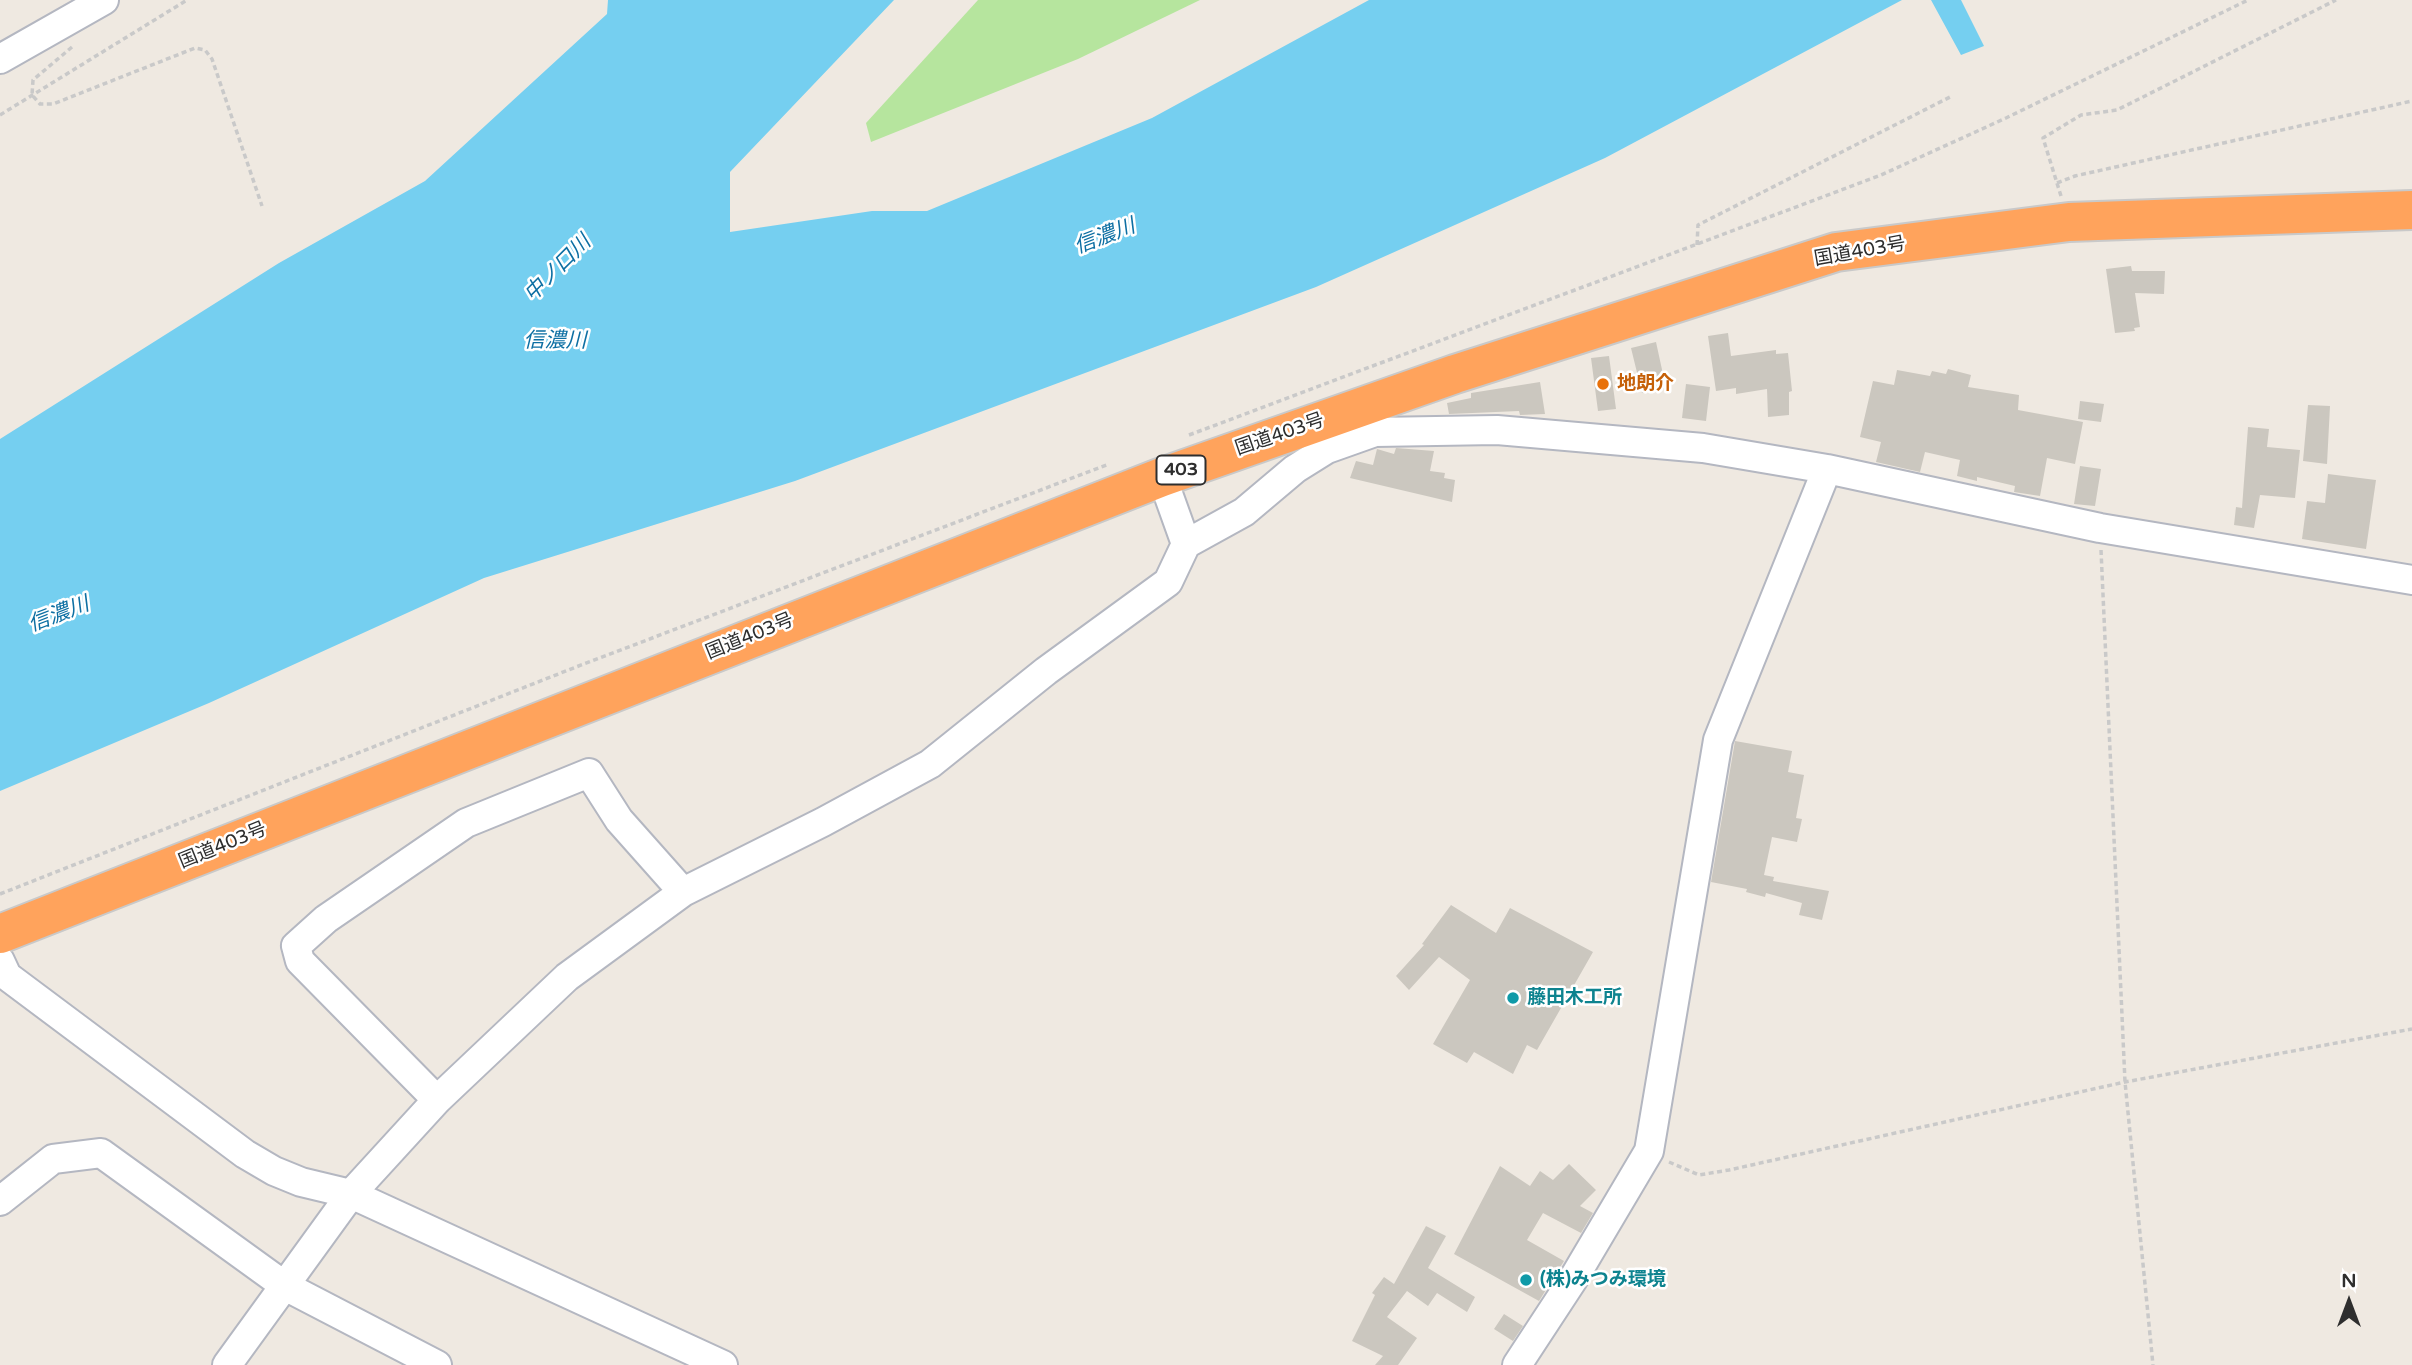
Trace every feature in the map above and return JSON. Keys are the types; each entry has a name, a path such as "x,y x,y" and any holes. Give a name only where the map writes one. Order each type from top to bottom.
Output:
{"highway":[{"name":"国道403号","path":"0,933 1162,477 1455,374 1836,252 2069,222 2412,210"}],"street":[{"path":"0,59 104,0"},
{"path":"227,1365 351,1194 437,1100 567,977 682,892 823,822 930,764 1046,671 1168,582 1186,544 1244,512 1295,469 1327,449 1375,432 1497,430 1564,438 1703,448 1827,469 2100,528 2412,580"},
{"path":"1517,1365 1572,1281 1649,1152 1718,740 1827,469"},
{"path":"1162,477 1186,544"},
{"path":"437,1100 300,961 296,946 326,919 466,824 589,774 619,820 682,892"},
{"path":"0,961 7,976 244,1154 301,1182 351,1194 723,1365"},
{"path":"0,1201 53,1159 102,1153 285,1286 437,1365"}],"path":[{"path":"0,115 187,0"},
{"path":"2069,222 2043,138 2081,115 2117,110 2336,0"},
{"path":"32,96 40,104 53,104 195,48 205,50 212,58 262,206"},
{"path":"1697,245 1698,225 1950,97"},
{"path":"2057,183 2075,176 2412,101"},
{"path":"2100,528 2125,1082 2153,1365"},
{"path":"1649,1152 1699,1175 2125,1082 2412,1029"}],"green space":[{"path":"978,0 1200,0 1078,59 871,142 866,123"}],"water":[{"name":"信濃川","path":"608,0 894,0 730,172 730,232 872,211 927,211 1152,118 1369,0 1902,0 1605,158 1316,287 795,481 484,578 209,703 0,791 0,439 279,263 425,181 607,14"},
{"path":"1931,0 1961,0 1984,46 1961,55"}],"building":[{"path":"2131,266 2132,271 2165,271 2164,294 2135,293 2140,327 2134,328 2135,331 2115,333 2106,269"},
{"path":"1728,333 1731,356 1776,350 1776,354 1788,353 1792,391 1789,392 1789,415 1768,417 1767,389 1736,394 1736,388 1716,391 1708,336"},
{"path":"1656,342 1666,388 1642,393 1631,348"},
{"name":"地朗介","path":"1609,356 1616,409 1598,411 1591,358"},
{"path":"1948,369 1971,375 1968,387 2019,395 2018,410 2083,422 2075,464 2047,458 2040,496 2014,492 2015,486 1977,477 1977,481 1957,476 1960,460 1925,452 1920,472 1876,462 1881,442 1860,437 1873,381 1894,385 1897,370 1930,376 1932,371 1946,374"},
{"path":"1540,382 1545,414 1520,415 1519,411 1449,414 1447,403 1471,398 1471,393"},
{"path":"1686,384 1710,387 1706,421 1682,418"},
{"path":"2080,401 2104,404 2101,422 2078,419"},
{"path":"2308,405 2330,406 2327,464 2303,461"},
{"path":"2248,427 2269,429 2267,447 2300,450 2295,498 2260,495 2254,528 2234,525 2236,507 2242,508"},
{"path":"1396,448 1434,451 1430,471 1445,473 1444,478 1455,480 1452,502 1350,478 1356,461 1373,465 1377,449 1394,454"},
{"path":"2080,466 2101,469 2095,506 2074,504"},
{"path":"2328,474 2376,480 2366,549 2302,539 2307,501 2325,503"},
{"path":"1735,741 1792,751 1788,772 1804,775 1796,818 1802,819 1797,842 1772,837 1764,875 1774,877 1773,881 1829,891 1822,920 1799,915 1802,903 1766,893 1765,897 1746,892 1747,889 1711,882"},
{"name":"藤田木工所","path":"1451,905 1496,933 1510,908 1593,952 1537,1050 1527,1045 1513,1074 1474,1052 1467,1063 1433,1044 1470,980 1439,957 1409,990 1396,976 1424,945 1422,944"},
{"path":"1569,1164 1596,1190 1580,1206 1593,1213 1581,1233 1543,1213 1527,1240 1564,1261 1539,1301 1454,1254 1500,1166 1530,1186 1540,1171 1553,1180"},
{"path":"1426,1226 1446,1236 1428,1268 1475,1297 1467,1312 1437,1293 1428,1306 1407,1291 1387,1317 1417,1338 1398,1365 1375,1365 1383,1356 1352,1341 1375,1295 1372,1293 1384,1277 1394,1284"},
{"path":"1504,1314 1523,1326 1513,1341 1494,1329"}],"place":[{"name":"地朗介","path":"1603,384"},
{"name":"藤田木工所","path":"1513,998"},
{"name":"(株)みつみ環境","path":"1526,1280"}],"water label":[{"name":"中ノ口川","path":"558,269"}]}
